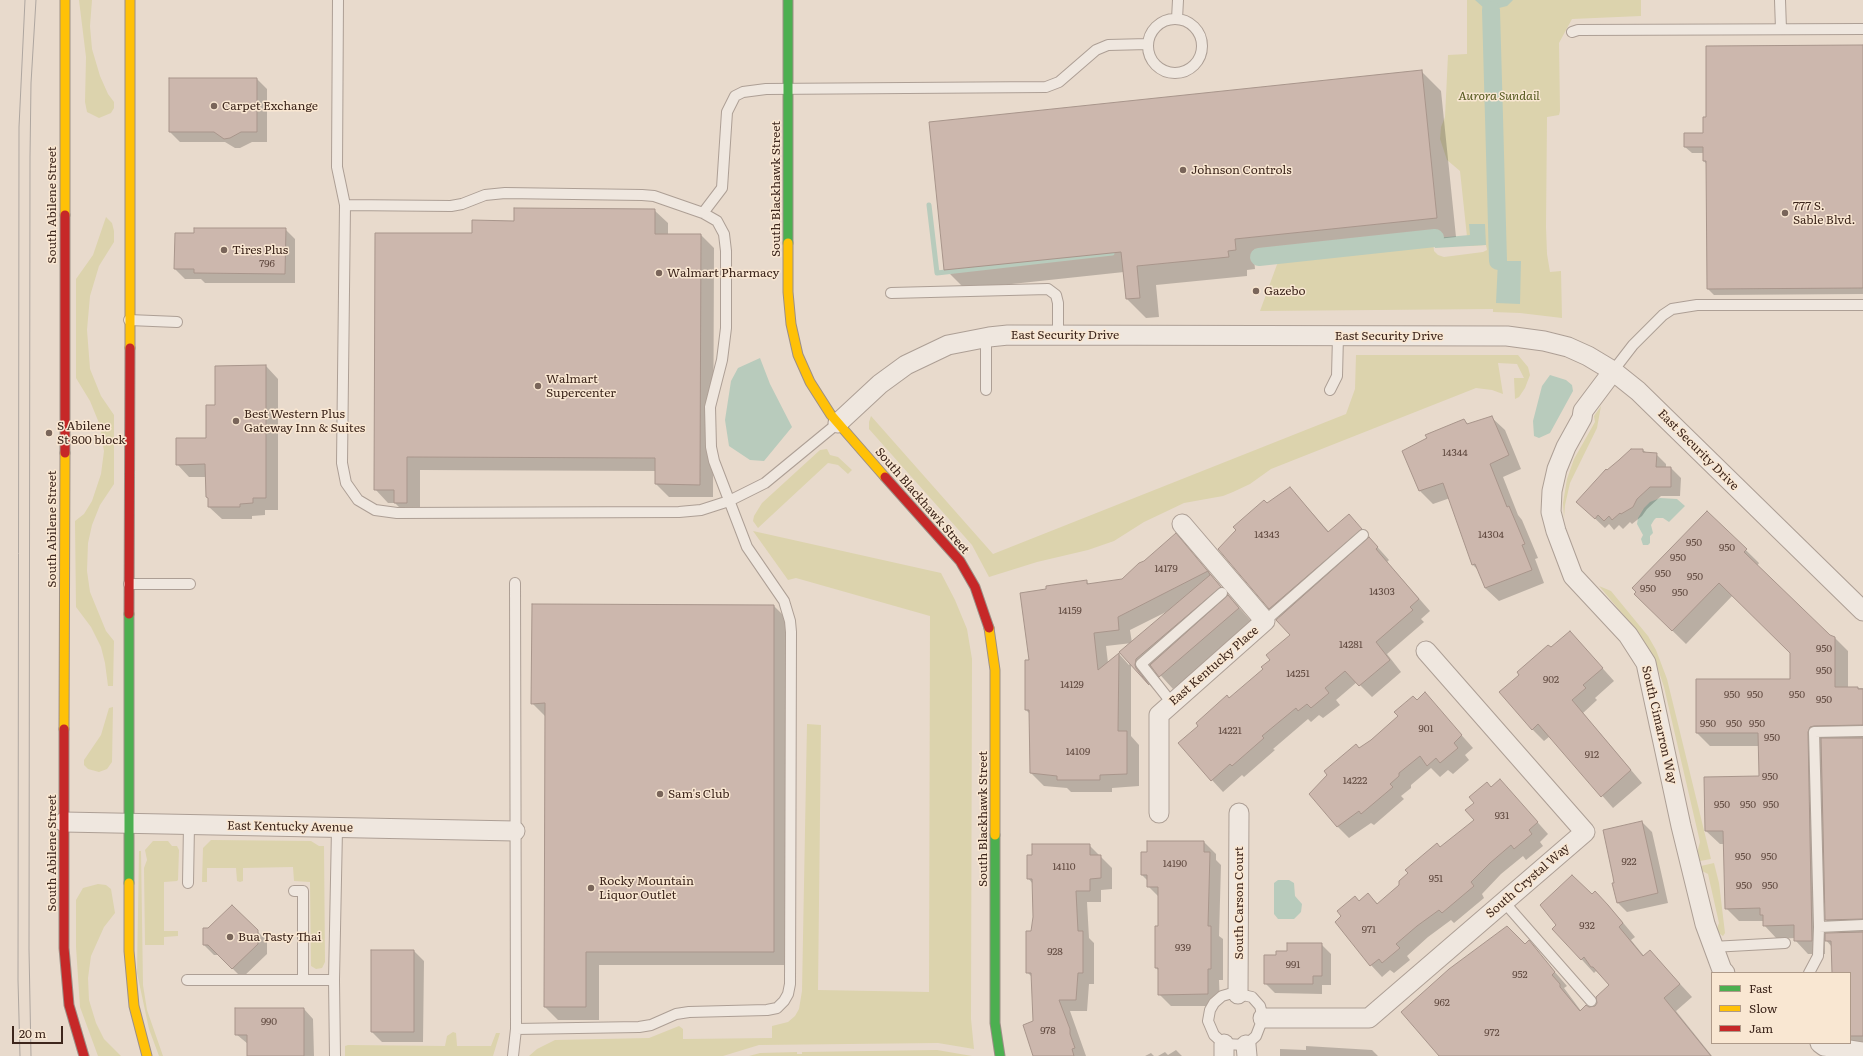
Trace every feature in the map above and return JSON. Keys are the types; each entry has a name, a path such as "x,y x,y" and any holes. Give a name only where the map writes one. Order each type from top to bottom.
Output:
{"main road":[{"name":"South Abilene Street","path":"65,0 65,975 70,1012 84,1056"},
{"path":"130,0 128,824 130,970 134,1006 148,1056"},
{"name":"South Blackhawk Street","path":"788,0 788,292 791,324 798,355 810,382 838,423 952,551 975,587 990,627 995,670 995,1023 1000,1056"}],"street":[{"name":"East Security Drive","path":"838,423 880,384 906,365 948,345 986,337 1058,335 1526,338 1574,350 1613,371 1638,391 1863,611"},
{"name":"South Cimarron Way","path":"1613,371 1583,411 1582,418 1566,447 1557,469 1552,491 1552,512 1556,531 1573,576 1628,635 1646,662 1681,826 1705,924 1712,946 1724,972"},
{"name":"East Kentucky Place","path":"1159,813 1159,715 1266,621 1182,524"},
{"name":"South Crystal Way","path":"1263,1018 1369,1018 1585,832 1426,652"},
{"name":"South Carson Court","path":"1238,994 1239,813"},
{"name":"East Kentucky Avenue","path":"64,822 336,829 515,831"},
{"path":"1821,1044 1824,1046 1863,1052"}],"lane":[{"path":"338,0 337,167 345,205 342,463 346,484 358,500 375,510 397,513 678,512 701,510 729,501 752,491 778,474 838,423"},
{"path":"1177,19 1178,0"},
{"path":"1780,0 1780,29"},
{"path":"1177,19 1192,25 1201,38 1201,55 1190,68 1174,73 1158,67 1149,53 1148,44 1150,36 1161,23 1177,19"},
{"path":"1572,32 1578,30 1863,29"},
{"path":"703,213 722,188 725,168 726,123 730,104 735,96 743,92 766,89 1046,87 1059,82 1096,50 1108,45 1148,44"},
{"path":"345,205 451,206 462,204 485,195 505,193 620,193 654,196 703,213 717,222 724,234 726,242 725,343 712,396 710,432 714,461 747,547 779,591 784,601 790,621 790,984 788,994 777,1008 767,1010 689,1012 676,1014 651,1025 639,1028 516,1029"},
{"path":"891,293 1048,289 1056,295 1058,303 1058,335"},
{"path":"1613,371 1633,345 1663,315 1672,309 1698,305 1863,305"},
{"path":"129,320 177,322"},
{"path":"1330,390 1337,376 1338,336"},
{"path":"986,337 986,390"},
{"path":"1266,621 1363,535"},
{"path":"513,1056 516,1029 516,583"},
{"path":"129,584 190,584"},
{"path":"1172,702 1141,664 1222,593"},
{"path":"1810,972 1818,956 1819,927 1814,732 1863,731"},
{"path":"188,883 189,825"},
{"path":"335,1056 334,980 336,829"},
{"path":"294,890 303,890 303,980"},
{"path":"1504,902 1591,1001"},
{"path":"1819,927 1863,925"},
{"path":"1712,946 1785,943"},
{"path":"187,980 334,980"},
{"path":"1238,994 1252,997 1260,1006 1263,1018 1256,1036 1246,1050 1224,1050 1208,1021 1210,1010 1214,1003 1222,996 1238,994"}],"green space":[{"path":"79,0 92,0 90,26 92,49 100,76 108,94 114,102 114,108 111,113 99,118 87,112 85,102 86,57"},
{"name":"Aurora Sundail","path":"1467,0 1641,0 1641,16 1572,19 1559,43 1560,111 1559,115 1547,117 1546,227 1547,254 1550,272 1561,271 1562,318 1520,313 1493,312 1493,309 1260,311 1279,259 1433,242 1434,251 1438,255 1444,257 1483,252 1487,250 1486,245 1468,246 1460,171 1447,160 1440,139 1441,127 1445,117 1448,55 1467,54"},
{"path":"106,217 112,223 114,242 99,266 90,296 87,330 90,369 101,396 114,415 114,484 100,505 92,525 88,543 87,571 90,592 106,631 114,641 113,686 108,686 101,647 91,627 76,607 75,521 84,514 92,501 101,474 104,451 99,423 90,401 76,378 76,279 93,255"},
{"path":"1356,355 1518,355 1528,367 1530,375 1525,388 1519,397 1515,399 1514,378 1524,378 1517,364 1498,363 1503,394 1492,390 1476,388 1271,469 1250,484 1223,496 1184,503 1144,522 1114,541 1088,550 1037,562 989,577 972,545 869,429 871,416 993,554 1346,414 1355,389"},
{"path":"1601,406 1597,428 1570,483 1565,505 1564,518 1563,503 1567,479 1574,459 1595,422 1594,416"},
{"path":"827,449 830,455 838,457 852,470 848,474 838,465 828,463 758,528 753,521 754,516 762,503 820,450"},
{"path":"753,531 941,573 955,600 967,629 972,659 971,1019 974,1049 938,1043 759,1045 723,1056 529,1056 537,1049 555,1040 649,1038 679,1026 683,1029 683,1039 772,1038 772,1026 788,1022 795,1016 799,1009 802,991 807,724 821,725 818,990 929,992 930,616 796,578 788,580"},
{"path":"1599,586 1611,591 1648,636 1656,650 1667,679 1711,859 1700,861 1697,853 1700,842 1664,687 1654,657 1637,631"},
{"path":"113,707 112,762 107,769 99,772 88,769 84,765 84,760 101,735 109,708"},
{"path":"211,840 311,841 319,846 324,846 325,962 322,968 316,969 311,966 310,882 294,881 293,867 243,868 243,881 240,882 237,881 236,868 207,868 207,882 202,882 203,848"},
{"path":"153,841 168,841 172,846 177,846 179,850 178,880 164,882 164,931 178,931 178,936 164,937 164,945 145,945 144,868 147,860 145,850"},
{"path":"139,851 141,851 143,985 147,1010 163,1056 159,1056 149,1029 137,973"},
{"path":"1714,863 1719,883 1725,933 1723,936 1716,931 1719,923 1708,874 1702,871 1701,866"},
{"path":"98,884 106,885 111,889 115,913 104,927 91,956 88,978 89,1000 96,1023 104,1039 121,1056 98,1056 80,1007 76,947 76,900 83,888"},
{"path":"453,1032 456,1033 457,1046 491,1046 496,1033 500,1033 493,1056 345,1056 345,1046 348,1045 445,1046 447,1036"},
{"path":"937,1050 972,1056 749,1056 760,1053 797,1052 797,1054 802,1054 802,1052"}],"shaded area":[{"path":"1475,0 1513,0 1507,6 1491,10 1484,8"},
{"path":"1469,224 1485,224 1486,245 1435,248 1435,238 1470,235"},
{"path":"1498,261 1521,261 1520,304 1496,303"},
{"path":"760,358 770,384 792,427 764,461 750,460 729,446 725,420 731,381 738,368"},
{"path":"1550,375 1566,380 1572,385 1573,391 1550,433 1539,438 1534,436 1533,421 1542,386"},
{"path":"1660,498 1677,499 1685,506 1669,522 1663,518 1656,518 1651,525 1653,533 1650,536 1650,543 1648,545 1643,545 1641,539 1643,535 1637,524 1638,518 1650,502"},
{"path":"1278,880 1289,880 1294,883 1295,896 1302,904 1301,912 1294,919 1278,919 1274,914 1274,883"}],"building":[{"name":"777 S. Sable Blvd.","path":"1863,45 1863,288 1707,289 1706,161 1703,161 1703,147 1684,147 1684,133 1703,133 1703,117 1706,117 1706,46"},
{"name":"Johnson Controls","path":"1422,70 1437,218 1235,239 1236,250 1228,251 1229,257 1137,266 1140,298 1126,299 1121,252 944,270 929,122"},
{"path":"169,78 257,78 257,132 241,132 230,138 224,139 214,132 169,132"},
{"name":"Walmart Supercenter","path":"514,208 655,209 655,234 701,234 700,485 655,484 655,458 407,457 407,503 394,503 394,490 374,490 375,233 472,233 472,220 514,221"},
{"path":"194,228 286,228 285,274 194,273 194,269 174,269 175,233 194,233"},
{"name":"Best Western Plus Gateway Inn & Suites","path":"266,365 266,498 253,498 253,503 240,504 240,507 208,507 208,498 206,497 205,464 176,465 176,438 206,438 206,405 215,405 215,366"},
{"path":"1492,416 1509,455 1490,464 1507,507 1509,506 1525,544 1522,545 1532,570 1485,588 1475,564 1472,565 1443,483 1419,491 1402,451 1427,438 1425,435 1464,419 1467,424"},
{"path":"1631,449 1643,449 1643,452 1657,453 1656,467 1671,467 1671,487 1650,487 1637,499 1633,507 1621,514 1620,513 1612,520 1609,516 1604,521 1598,515 1595,519 1576,502 1606,469 1607,470"},
{"path":"1290,487 1328,532 1349,514 1362,529 1269,609 1218,549 1236,530 1233,527 1264,500 1267,503"},
{"path":"1707,511 1747,549 1744,552 1830,635 1835,637 1835,687 1858,687 1858,689 1863,689 1863,725 1814,726 1810,727 1808,732 1812,941 1794,941 1794,925 1763,926 1763,915 1760,915 1760,908 1725,909 1723,831 1705,831 1704,777 1759,776 1758,733 1696,733 1696,679 1790,679 1790,653 1719,583 1672,631 1634,594 1636,592 1632,588"},
{"path":"1176,533 1208,571 1118,617 1119,630 1094,633 1098,670 1119,653 1118,731 1127,731 1127,774 1100,775 1100,780 1057,780 1057,776 1030,773 1029,710 1025,710 1025,660 1029,660 1020,593 1046,589 1046,586 1087,580 1087,584 1122,579"},
{"path":"1369,537 1378,547 1376,549 1419,599 1410,607 1413,610 1376,642 1390,660 1359,686 1345,671 1325,688 1329,693 1311,708 1307,704 1298,711 1296,708 1262,736 1264,738 1232,766 1230,764 1211,781 1178,743 1198,726 1196,723 1227,695 1229,698 1263,669 1261,667 1270,660 1266,655 1290,635 1276,620"},
{"path":"1208,572 1221,587 1136,659 1136,668 1149,685 1119,652 1210,575"},
{"path":"1228,595 1239,608 1159,677 1150,665"},
{"name":"Sam's Club","path":"532,604 774,605 774,952 586,952 586,1007 544,1007 545,703 531,704"},
{"path":"1570,631 1603,668 1583,685 1586,688 1572,700 1631,770 1601,797 1538,724 1532,730 1499,692 1519,675 1517,672 1548,645 1551,647"},
{"path":"1425,692 1462,735 1454,743 1458,748 1440,763 1436,758 1427,766 1420,756 1399,773 1399,776 1390,784 1393,787 1361,814 1359,811 1337,827 1309,794 1327,775 1324,771 1356,744 1359,748 1371,740 1398,716 1394,712 1413,696 1417,700"},
{"path":"1821,738 1863,738 1863,919 1825,920"},
{"path":"1500,779 1538,822 1529,830 1532,834 1514,849 1511,845 1490,863 1471,882 1474,886 1442,913 1439,910 1417,926 1396,944 1400,948 1382,963 1379,959 1370,966 1335,922 1341,916 1337,911 1355,896 1359,901 1368,893 1377,904 1399,885 1399,881 1408,873 1405,870 1437,843 1440,847 1474,820 1465,810 1474,803 1469,797 1487,782 1491,787"},
{"path":"1642,821 1658,893 1617,903 1603,830"},
{"path":"1147,841 1204,841 1204,852 1210,852 1208,926 1211,926 1211,969 1208,969 1208,994 1158,995 1158,968 1155,968 1155,926 1158,926 1158,887 1147,887 1147,875 1141,875 1141,852 1147,852"},
{"path":"1032,844 1090,844 1090,855 1101,855 1101,878 1090,879 1090,891 1076,891 1078,931 1083,931 1083,973 1078,973 1076,1000 1059,1000 1070,1029 1070,1034 1075,1048 1072,1049 1074,1056 1033,1056 1023,1025 1033,1021 1031,973 1026,973 1026,931 1031,931 1033,917 1032,879 1027,879 1027,855 1032,855"},
{"path":"1572,875 1592,894 1595,891 1608,905 1623,923 1619,927 1643,956 1650,950 1680,984 1664,998 1711,1056 1439,1056 1401,1012 1449,969 1507,926 1525,944 1529,940 1555,972 1552,975 1580,1011 1586,1005 1589,1007 1595,1006 1597,1003 1596,997 1609,985 1593,967 1591,967 1584,957 1581,960 1552,929 1556,925 1540,905"},
{"name":"Bua Tasty Thai","path":"232,905 258,930 258,944 232,969 208,945 203,945 203,928 208,928"},
{"path":"1863,932 1863,1036 1851,1036 1851,972 1832,972 1831,941 1825,941 1825,933"},
{"path":"1287,943 1322,943 1322,976 1313,976 1313,984 1264,984 1264,955 1276,955 1276,951 1287,951"},
{"path":"371,950 414,950 414,1032 371,1032"},
{"path":"235,1008 304,1008 304,1056 247,1056 247,1035 235,1035"}],"waterway":[{"path":"1491,10 1498,261"},
{"path":"929,205 937,273 1112,253"},
{"path":"1259,257 1435,238"}],"tram line":[{"path":"20,1056 18,980 19,127 25,0"},
{"path":"31,1056 29,949 30,157 31,83 36,0"}],"traffic: fast":[{"path":"788,0 788,243"},
{"path":"129,614 129,883"},
{"path":"995,835 995,1023 1000,1056"}],"traffic: slow":[{"path":"65,0 65,215"},
{"path":"130,0 130,348"},
{"path":"788,243 788,292 791,324 798,355 810,382 831,415 885,477"},
{"path":"64,729 65,453"},
{"path":"989,628 995,670 995,835"},
{"path":"129,883 129,951 134,1006 147,1056"}],"traffic: jam":[{"path":"65,215 65,453"},
{"path":"129,614 130,348"},
{"path":"885,477 960,561 975,587 989,628"},
{"path":"64,729 64,948 69,1005 84,1056"}],"place":[{"name":"Carpet Exchange","path":"214,106"},
{"name":"Johnson Controls","path":"1183,170"},
{"name":"777 S. Sable Blvd.","path":"1785,213"},
{"name":"Tires Plus","path":"224,250"},
{"name":"Walmart Pharmacy","path":"659,273"},
{"name":"Gazebo","path":"1256,291"},
{"name":"Walmart Supercenter","path":"538,386"},
{"name":"Best Western Plus Gateway Inn & Suites","path":"236,421"},
{"name":"S Abilene St 800 block","path":"49,433"},
{"name":"Sam's Club","path":"660,794"},
{"name":"Rocky Mountain Liquor Outlet","path":"591,888"},
{"name":"Bua Tasty Thai","path":"230,937"}]}
